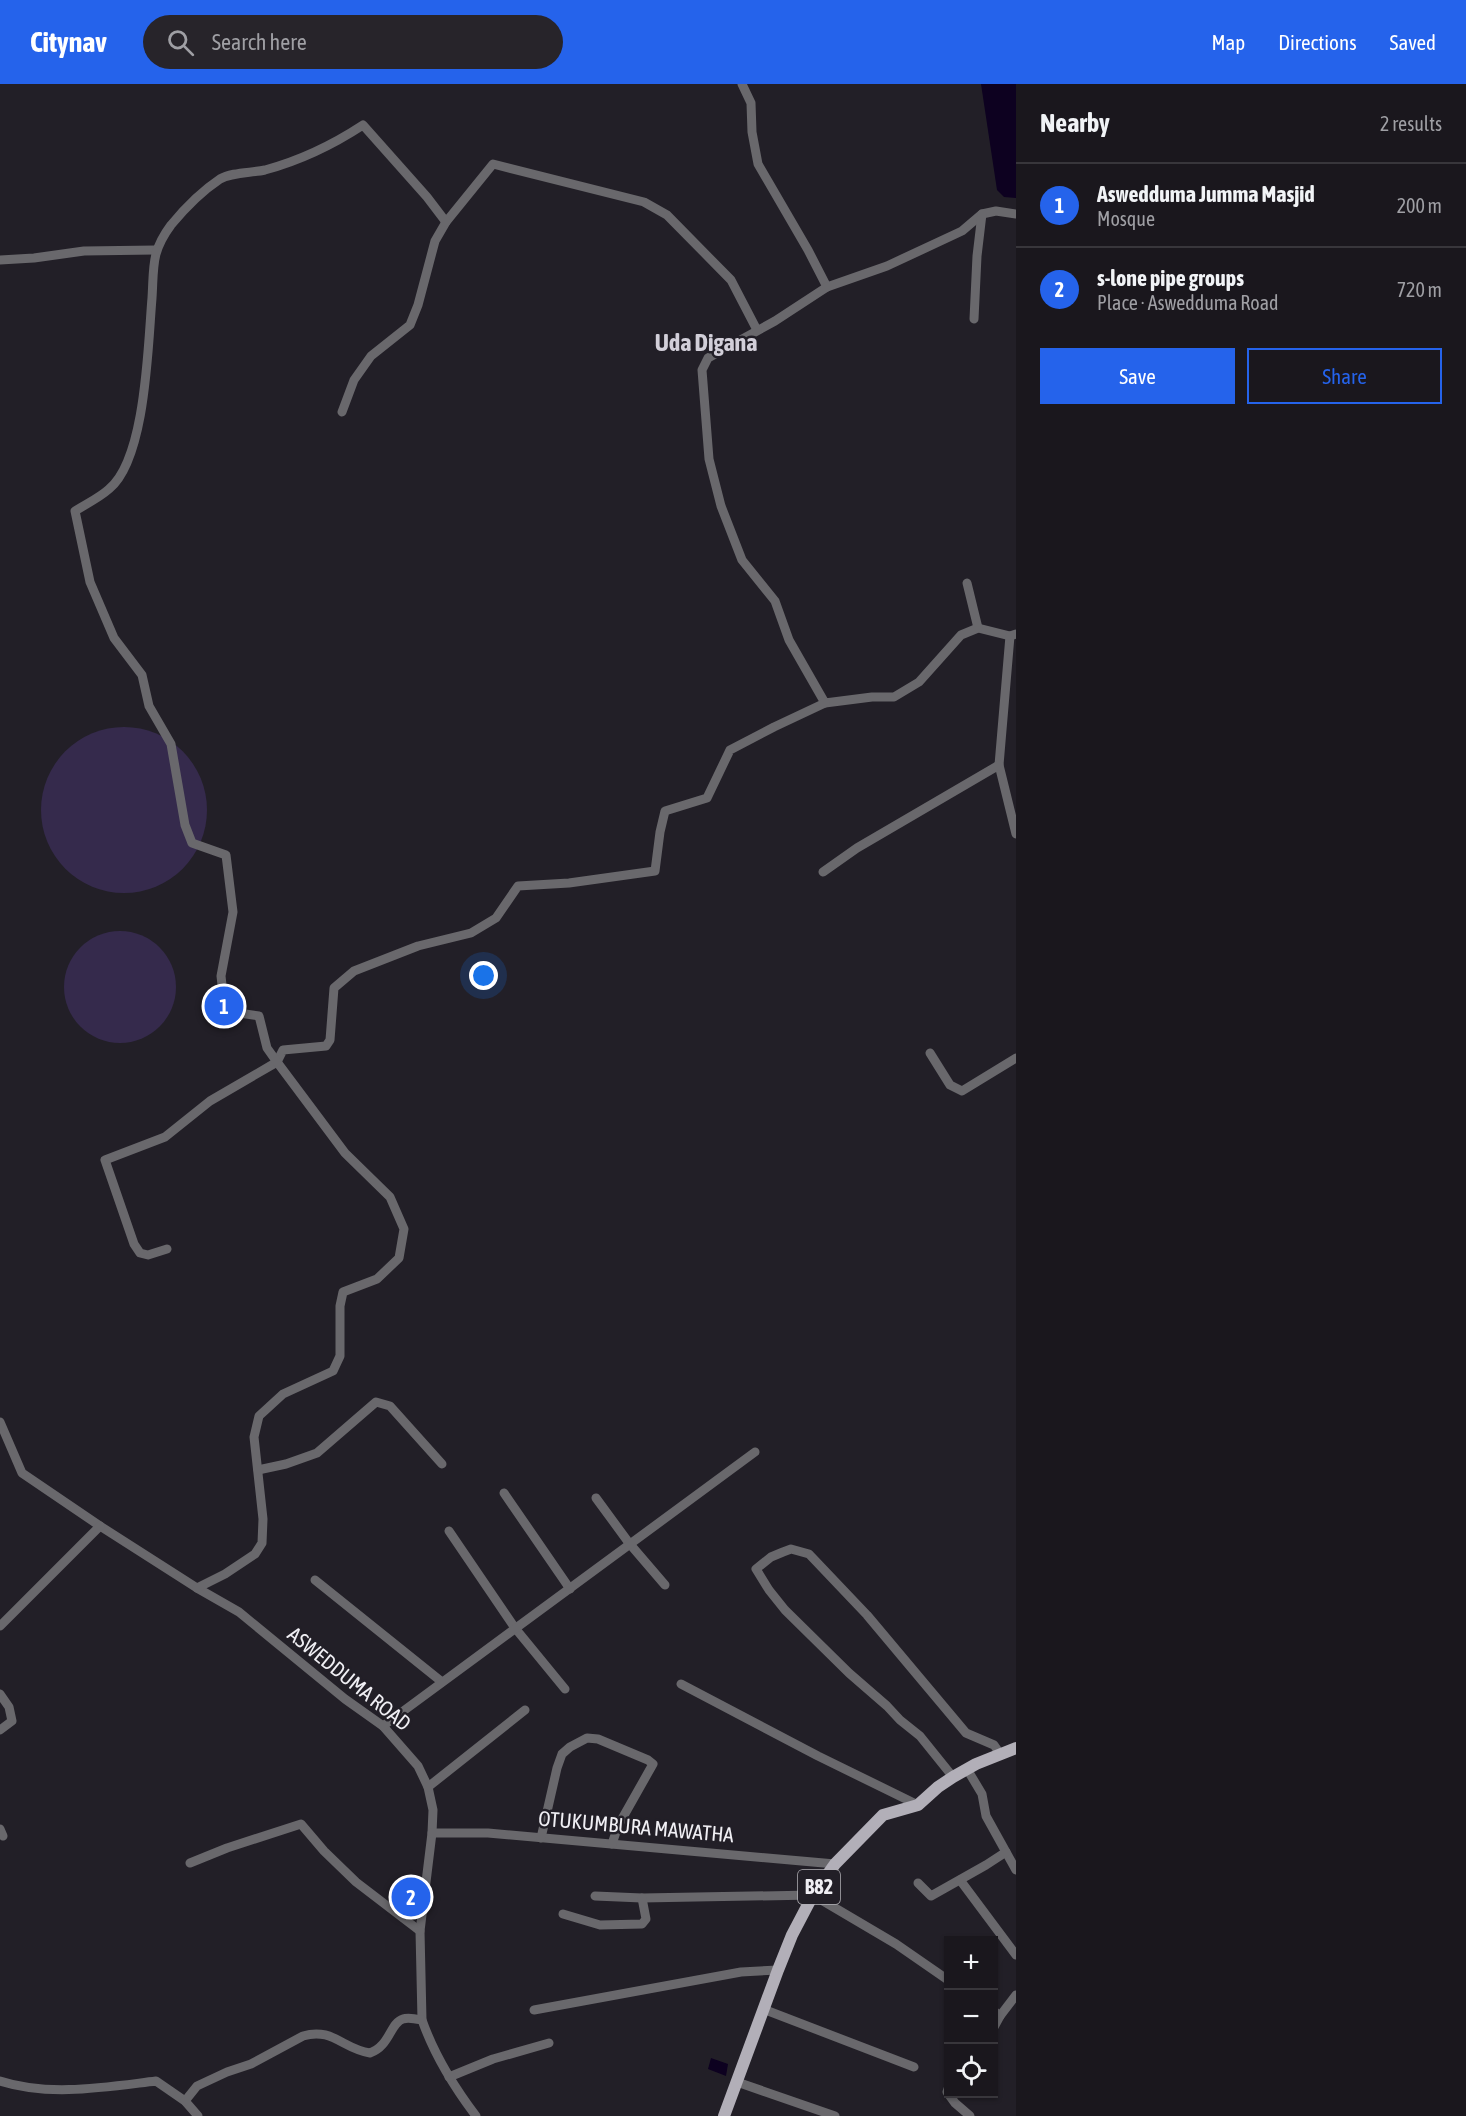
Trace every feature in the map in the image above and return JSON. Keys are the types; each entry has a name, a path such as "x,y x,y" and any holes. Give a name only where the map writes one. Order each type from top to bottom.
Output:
{"main road":[{"name":"B82","path":"724,2116 778,1970 813,1895 836,1864 883,1815 918,1805 938,1787 967,1769 1011,1752"}],"street":[{"path":"742,84 751,103 752,132 758,164 827,287"},
{"path":"197,1588 225,1574 255,1554 262,1543 263,1519 254,1437 259,1416 283,1394 333,1371 340,1356 340,1306 343,1292 377,1279 399,1258 404,1229 390,1197 345,1153 267,1048 259,1016 225,1011 221,976 233,912 226,855 192,843 185,825 171,744 149,706 142,675 114,638 90,582 75,511 111,488 128,462 134,442 145,380 155,250 170,226 190,203 222,177 263,170 296,161 331,146 363,125 427,197 446,222"},
{"path":"342,412 354,380 371,356 410,325 421,297 435,241 446,222 493,165 644,202 667,215 730,280 757,330"},
{"path":"825,703 789,640 776,601 742,560 721,506 709,459 702,370 708,358 775,321 827,287 897,262 962,231 982,214 996,211 1016,214"},
{"path":"974,319 982,214"},
{"path":"0,261 84,250 155,250"},
{"path":"967,583 978,628"},
{"path":"167,1250 148,1255 140,1253 134,1244 105,1160 165,1137 210,1101 277,1062 283,1050 326,1046 330,1040 334,988 354,971 418,946 471,933 496,918 518,886 568,883 655,871 665,811 707,798 730,750 825,703 872,697 894,697 919,682 961,635 978,628 1013,635 999,765 1016,834"},
{"path":"823,872 858,848 999,765"},
{"path":"930,1053 950,1085 962,1092 1016,1058"},
{"path":"258,1470 286,1464 317,1453 376,1402 390,1406 442,1464"},
{"name":"ASWEDDUMA ROAD","path":"0,1422 22,1473 100,1526 239,1612 345,1699 383,1726 418,1766 428,1787 433,1810 420,1931 422,2020 449,2077 476,2116"},
{"path":"383,1726 755,1452"},
{"path":"504,1493 570,1589"},
{"path":"596,1498 629,1544 665,1585"},
{"path":"0,1626 100,1526"},
{"path":"449,1531 515,1628 565,1689"},
{"path":"953,1777 920,1736 849,1673 785,1610 756,1569 771,1557 791,1549 809,1554 867,1615 966,1733 1011,1752"},
{"path":"315,1580 442,1682"},
{"path":"681,1683 818,1756 918,1805"},
{"path":"0,1694 9,1707 12,1721 0,1730"},
{"path":"0,1713 9,1707"},
{"path":"428,1787 525,1710"},
{"path":"541,1838 550,1791 562,1754 587,1738 598,1739 617,1746 653,1764 618,1826 612,1844"},
{"path":"967,1769 982,1794 986,1816 1016,1870"},
{"path":"190,1863 227,1848 301,1824 324,1851 356,1882 420,1931"},
{"name":"OTUKUMBURA MAWATHA","path":"432,1833 488,1833 836,1864"},
{"path":"918,1882 931,1896 1006,1852"},
{"path":"960,1880 1016,1955"},
{"path":"595,1896 642,1898 813,1895 896,1944 944,1977"},
{"path":"563,1914 600,1925 642,1924 646,1919 642,1898"},
{"path":"534,2010 741,1972 778,1970"},
{"path":"998,2013 1016,1995"},
{"path":"763,2009 914,2067"},
{"path":"185,2102 197,2086 226,2072 251,2064 303,2036 327,2034 351,2047 369,2053 383,2046 400,2020 405,2018 422,2020"},
{"path":"449,2077 493,2059 549,2043"},
{"path":"0,2081 24,2088 59,2090 156,2081 185,2102 199,2116"},
{"path":"737,2082 835,2116"},
{"path":"951,2098 970,2116"}],"shaded area":[{"path":"981,84 1016,84 1016,198 1004,197 997,190"},
{"path":"124,727 156,733 183,751 201,778 207,810 201,842 183,869 156,887 124,893 92,887 65,869 47,842 41,810 47,778 65,751 92,733"},
{"path":"120,931 142,935 160,947 172,965 176,987 172,1009 160,1027 142,1039 120,1043 98,1039 80,1027 68,1009 64,987 68,965 80,947 98,935"},
{"path":"711,2058 728,2064 726,2076 708,2069"}],"place":[{"name":"Aswedduma Jumma Masjid","path":"224,1006"},
{"name":"s-lone pipe groups","path":"411,1897"}],"district":[{"name":"Uda Digana","path":"706,343"}]}
